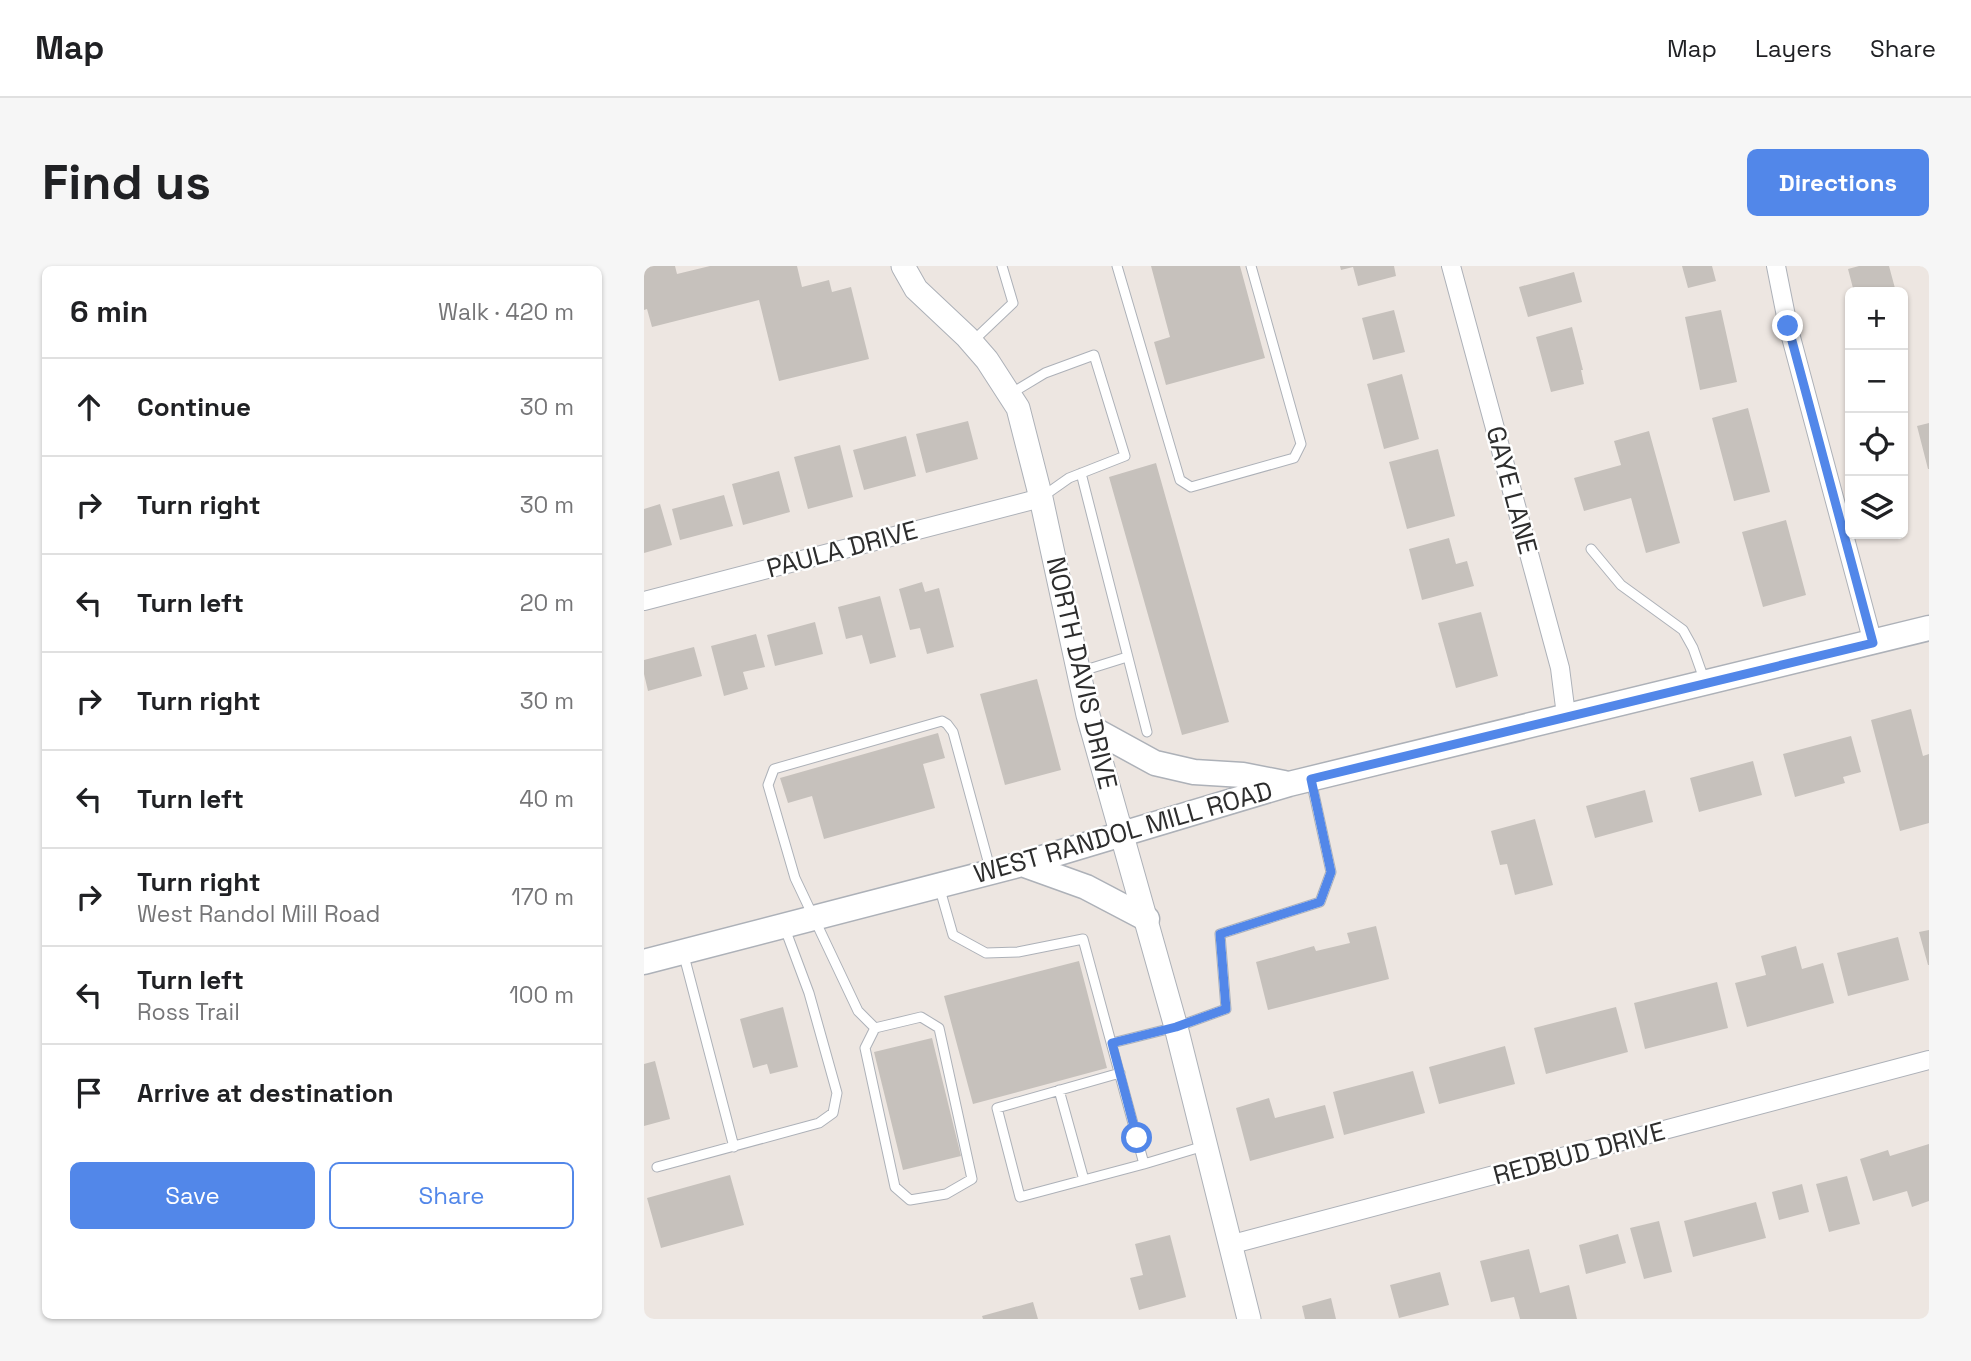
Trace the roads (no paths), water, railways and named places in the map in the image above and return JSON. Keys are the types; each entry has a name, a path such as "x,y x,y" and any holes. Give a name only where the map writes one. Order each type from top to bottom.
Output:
{"main road":[{"name":"WEST RANDOL MILL ROAD","path":"644,961 1022,864 1300,781 1929,628"},
{"path":"1093,729 1155,763 1194,772 1300,781"},
{"path":"1022,864 1086,887 1147,919"}],"street":[{"name":"NORTH DAVIS DRIVE","path":"903,266 916,289 972,342 987,360 1017,408 1041,498 1093,729 1176,1027 1249,1319"},
{"name":"GAYE LANE","path":"1451,266 1560,668 1566,715"},
{"path":"1776,266 1788,326 1873,643"},
{"name":"PAULA DRIVE","path":"644,601 1041,498"},
{"name":"REDBUD DRIVE","path":"1229,1245 1929,1060"}],"lane":[{"path":"972,342 1013,303 1002,266"},
{"path":"1117,266 1180,480 1191,487 1294,458 1301,444 1251,266"},
{"path":"1009,395 1045,373 1094,355 1125,456 1069,478 1041,498"},
{"path":"1081,473 1147,732"},
{"path":"1591,549 1621,586 1684,630 1706,684"},
{"path":"1079,672 1127,657"},
{"path":"875,1028 858,1011 795,878 768,785 774,769 942,721 953,732 991,872"},
{"path":"1112,1043 1176,1027 1226,1009 1220,934 1320,902 1331,872 1300,781"},
{"path":"938,884 953,935 986,953 1018,952 1083,939 1144,1164"},
{"path":"657,1167 819,1123 833,1113 837,1093 809,993 783,925"},
{"path":"683,951 734,1147"},
{"path":"921,1017 939,1028 972,1179 946,1194 910,1200 895,1187 865,1048 875,1028 921,1017"},
{"path":"1120,1073 997,1108 1020,1197 1206,1146"},
{"path":"1059,1090 1084,1180"}]}
